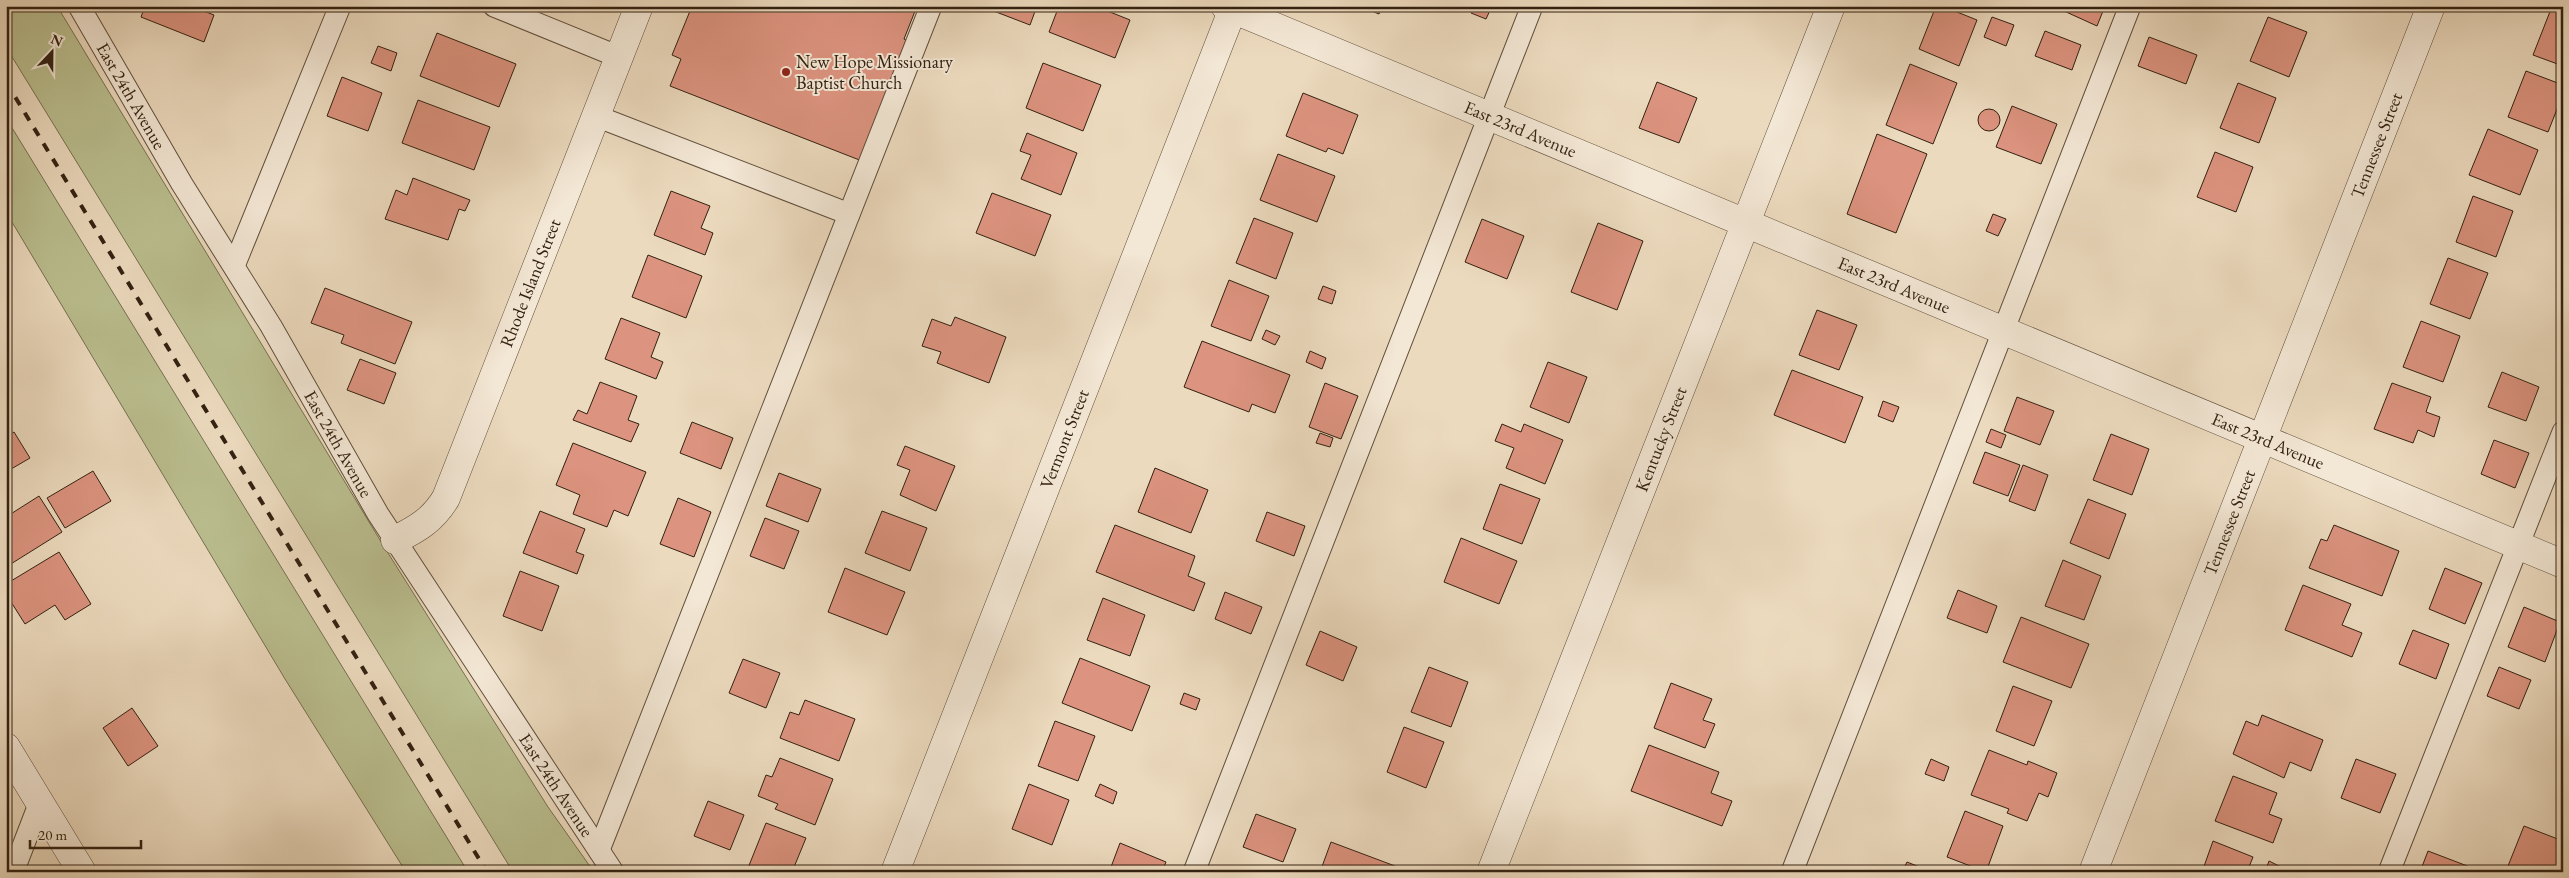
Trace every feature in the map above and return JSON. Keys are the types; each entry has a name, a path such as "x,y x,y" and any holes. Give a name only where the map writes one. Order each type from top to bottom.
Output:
{"street":[{"name":"Rhode Island Street","path":"395,540 424,525 433,518 446,498 639,6"},
{"name":"Kentucky Street","path":"1491,872 1831,6"},
{"name":"Tennessee Street","path":"2093,872 2430,6"},
{"name":"East 23rd Avenue","path":"1231,7 1488,118 2563,564"},
{"name":"Vermont Street","path":"895,872 1231,7"},
{"path":"6,746 82,872"}],"lane":[{"name":"East 24th Avenue","path":"79,6 182,184 271,326 378,514 613,872"},
{"path":"234,266 340,6"},
{"path":"494,6 619,57"},
{"path":"599,850 932,6"},
{"path":"1194,872 1532,6"},
{"path":"1792,872 2005,331 2130,6"},
{"path":"596,116 849,214"},
{"path":"2389,872 2563,432"},
{"path":"13,872 40,802"}],"green space":[{"path":"6,6 57,6 383,545 548,807 594,872 513,872 6,47"},
{"path":"6,118 468,872 406,872 285,679 6,212"}],"building":[{"path":"145,6 191,6 214,15 204,42 141,17"},
{"name":"New Hope Missionary Baptist Church","path":"692,6 917,6 904,39 909,42 862,161 670,86 681,59 672,55"},
{"path":"993,6 1037,6 1030,25 991,10"},
{"path":"1059,6 1095,6 1130,20 1115,58 1049,32"},
{"path":"1359,6 1382,6 1379,14"},
{"path":"1474,6 1492,6 1486,19 1471,13"},
{"path":"1936,6 1942,6 1977,20 1959,66 1919,49"},
{"path":"2053,6 2105,6 2097,26"},
{"path":"2308,6 2320,6 2318,10"},
{"path":"2551,9 2563,13 2563,66 2533,55"},
{"path":"1992,17 2014,25 2006,46 1984,37"},
{"path":"2268,17 2307,32 2289,77 2250,61"},
{"path":"2045,31 2081,45 2072,70 2035,56"},
{"path":"437,33 516,64 499,107 420,76"},
{"path":"2149,37 2197,55 2186,84 2138,66"},
{"path":"378,46 397,53 391,71 371,63"},
{"path":"1043,63 1101,85 1083,131 1026,108"},
{"path":"1910,64 1957,83 1933,144 1886,125"},
{"path":"2526,71 2563,85 2563,94 2548,132 2508,117"},
{"path":"342,77 382,93 368,131 327,116"},
{"path":"1657,82 1697,98 1679,143 1639,128"},
{"path":"2238,83 2276,98 2259,143 2220,128"},
{"path":"1303,93 1358,115 1343,154 1328,148 1326,152 1286,136"},
{"path":"418,100 490,127 474,170 402,143"},
{"path":"2012,106 2057,124 2041,164 1996,147"},
{"path":"1989,109 1997,112 2000,120 1997,128 1989,131 1981,128 1978,120 1981,112"},
{"path":"2488,129 2538,150 2520,195 2469,175"},
{"path":"1027,133 1077,153 1061,195 1021,179 1031,155 1020,151"},
{"path":"1877,134 1927,154 1896,233 1847,214"},
{"path":"2215,152 2253,167 2236,212 2197,197"},
{"path":"1278,154 1335,176 1317,222 1260,200"},
{"path":"413,178 470,200 465,211 459,209 448,240 385,219 396,190 407,195"},
{"path":"671,191 710,206 701,228 713,233 705,255 654,235"},
{"path":"992,193 1051,215 1035,256 976,233"},
{"path":"2473,196 2513,211 2496,257 2456,242"},
{"path":"1993,214 2006,219 1998,236 1986,231"},
{"path":"1254,218 1293,233 1276,279 1236,263"},
{"path":"1482,219 1524,236 1507,279 1465,262"},
{"path":"1598,223 1643,241 1617,310 1571,292"},
{"path":"648,255 702,276 686,318 632,297"},
{"path":"2448,258 2488,273 2470,319 2430,304"},
{"path":"1229,280 1269,296 1251,341 1211,326"},
{"path":"1323,286 1336,291 1332,304 1318,299"},
{"path":"325,288 412,322 395,364 341,343 344,335 311,323"},
{"path":"1817,310 1857,325 1839,370 1799,355"},
{"path":"955,317 1006,337 989,383 937,363 941,352 922,346 932,319 951,326"},
{"path":"621,318 660,333 651,357 663,362 656,379 605,359"},
{"path":"2421,321 2460,336 2443,382 2403,367"},
{"path":"1266,330 1280,336 1275,345 1262,339"},
{"path":"1202,341 1290,375 1275,413 1252,404 1249,412 1184,387"},
{"path":"1310,351 1326,358 1322,369 1306,362"},
{"path":"360,359 396,373 384,404 347,390"},
{"path":"1548,362 1587,377 1569,423 1530,407"},
{"path":"1792,370 1863,397 1845,443 1774,415"},
{"path":"2502,372 2539,387 2526,421 2488,407"},
{"path":"600,382 637,396 628,420 639,424 631,442 573,420 578,410 587,414"},
{"path":"1325,383 1358,396 1341,439 1309,427"},
{"path":"2392,383 2431,397 2426,412 2440,417 2434,437 2418,430 2413,443 2374,429"},
{"path":"2017,397 2054,411 2040,445 2004,431"},
{"path":"1883,401 1899,407 1893,422 1878,416"},
{"path":"692,422 733,438 721,469 680,453"},
{"path":"1502,424 1521,432 1524,424 1563,440 1545,484 1506,468 1514,448 1495,441"},
{"path":"1991,429 2006,435 2001,448 1986,442"},
{"path":"14,432 30,458 6,472 6,437"},
{"path":"1320,433 1333,438 1330,447 1316,443"},
{"path":"2111,434 2149,449 2132,495 2093,480"},
{"path":"2494,440 2529,453 2515,488 2481,474"},
{"path":"573,443 646,472 628,516 614,510 607,527 573,514 580,495 556,485"},
{"path":"905,446 955,466 936,511 900,495 910,470 897,465"},
{"path":"1985,452 2020,465 2008,496 1973,483"},
{"path":"2023,465 2048,475 2035,511 2009,501"},
{"path":"1155,468 1208,490 1191,533 1138,512"},
{"path":"93,471 111,501 65,528 47,498"},
{"path":"779,473 821,489 808,522 766,506"},
{"path":"1500,484 1540,499 1522,544 1483,529"},
{"path":"39,496 62,532 6,567 6,517"},
{"path":"678,498 711,512 694,557 660,544"},
{"path":"2088,499 2126,514 2109,559 2070,543"},
{"path":"540,511 585,529 576,552 584,555 577,574 523,553"},
{"path":"882,511 927,528 910,571 865,553"},
{"path":"1267,512 1305,526 1294,556 1256,541"},
{"path":"765,518 799,531 784,569 750,556"},
{"path":"1115,525 1195,556 1188,576 1205,583 1194,611 1096,572"},
{"path":"2334,525 2399,551 2382,596 2309,568 2321,539 2327,541"},
{"path":"1461,538 1517,561 1499,604 1444,582"},
{"path":"59,552 91,604 65,620 55,605 25,624 6,594 6,584"},
{"path":"2063,560 2101,576 2084,620 2045,606"},
{"path":"845,568 905,592 887,635 828,612"},
{"path":"2445,568 2482,583 2465,624 2429,609"},
{"path":"520,571 559,586 542,631 503,616"},
{"path":"2303,585 2351,604 2342,625 2362,633 2352,657 2285,630"},
{"path":"1958,590 1997,606 1987,633 1947,618"},
{"path":"1225,592 1262,607 1251,634 1215,619"},
{"path":"1103,598 1145,615 1130,656 1087,640"},
{"path":"2524,607 2560,622 2545,662 2508,647"},
{"path":"2021,617 2089,644 2071,688 2003,662"},
{"path":"2413,630 2449,644 2436,679 2399,664"},
{"path":"1320,631 1357,647 1343,681 1306,665"},
{"path":"1080,658 1150,686 1132,731 1062,703"},
{"path":"743,659 780,673 766,708 729,693"},
{"path":"1429,667 1468,682 1451,727 1411,712"},
{"path":"2499,667 2531,680 2519,709 2487,696"},
{"path":"1671,683 1712,699 1703,720 1715,724 1705,748 1654,728"},
{"path":"2013,686 2052,701 2034,746 1996,731"},
{"path":"1184,693 1200,699 1196,710 1180,704"},
{"path":"805,700 855,719 839,761 780,738 790,712 799,715"},
{"path":"132,708 158,746 128,766 103,728"},
{"path":"2262,715 2323,740 2311,771 2290,762 2284,778 2233,754 2246,721 2258,726"},
{"path":"1055,721 1095,736 1078,781 1038,766"},
{"path":"1404,727 1444,742 1426,788 1387,772"},
{"path":"1649,745 1719,772 1711,793 1732,801 1722,826 1631,791"},
{"path":"1989,750 2027,765 2028,761 2057,773 2048,797 2039,793 2027,821 2007,813 2009,809 1971,795"},
{"path":"780,758 833,779 815,825 775,809 778,804 758,796 766,775 772,777"},
{"path":"1931,759 1949,767 1944,781 1925,774"},
{"path":"2356,759 2396,774 2380,813 2341,798"},
{"path":"2233,776 2277,793 2269,814 2282,819 2273,843 2215,821"},
{"path":"1029,784 1069,800 1052,845 1012,829"},
{"path":"1100,784 1117,792 1113,804 1095,796"},
{"path":"708,801 744,815 730,850 694,836"},
{"path":"1965,811 2003,826 1986,872 1947,857"},
{"path":"1256,814 1296,829 1283,862 1243,847"},
{"path":"766,823 806,838 792,872 758,872 748,868"},
{"path":"2524,826 2563,841 2563,872 2506,871"},
{"path":"2213,841 2253,857 2247,872 2202,872"},
{"path":"1331,842 1395,866 1393,872 1320,872"},
{"path":"1120,843 1166,862 1162,872 1122,872 1111,867"},
{"path":"2428,851 2470,867 2468,872 2420,872"},
{"path":"2269,861 2285,869 2284,872 2265,872"},
{"path":"1907,862 1932,872 1902,872"}],"railway":[{"path":"6,82 487,872"}],"place":[{"name":"New Hope Missionary Baptist Church","path":"786,72"}]}
